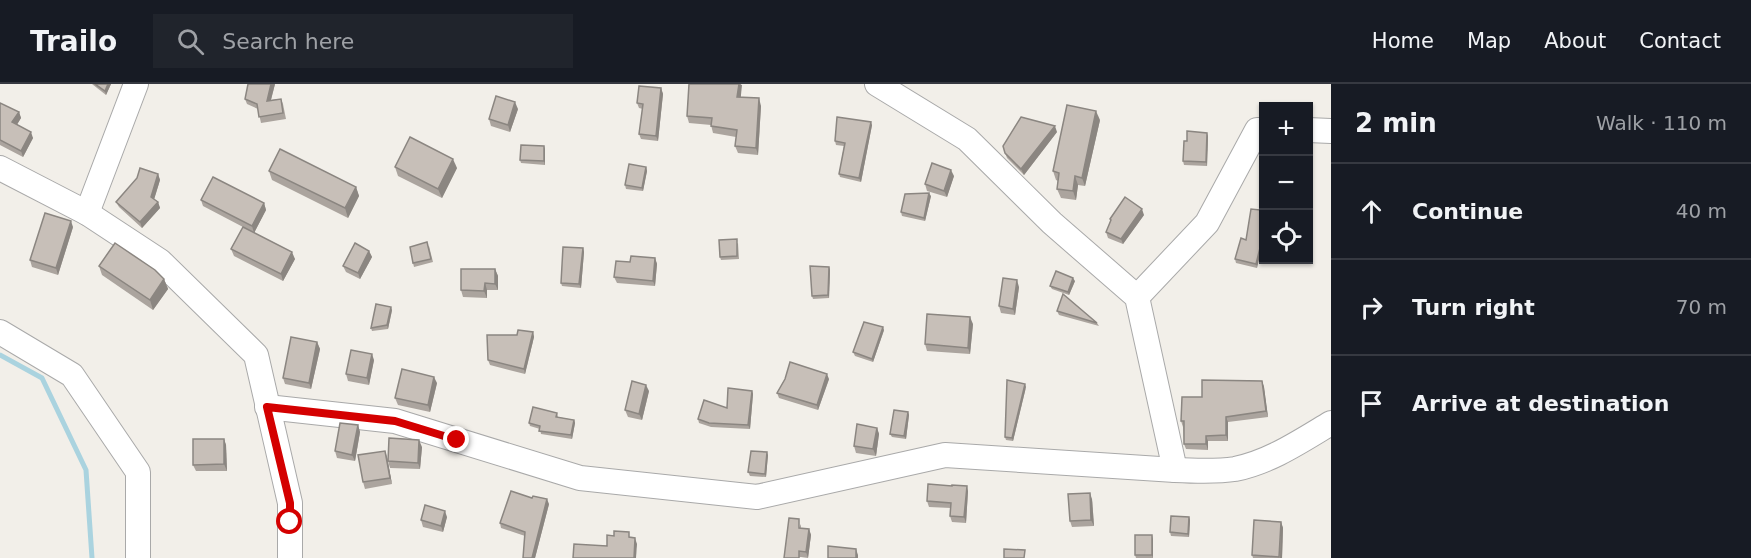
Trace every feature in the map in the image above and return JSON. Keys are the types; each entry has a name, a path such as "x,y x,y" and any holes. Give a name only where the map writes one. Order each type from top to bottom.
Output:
{"street":[{"path":"87,213 136,84"},
{"path":"877,84 967,140 1052,223 1137,297 1175,470"},
{"path":"1137,297 1207,223 1259,130"},
{"path":"1313,130 1331,130"},
{"path":"0,168 87,213 160,261 256,355 290,503 290,558"},
{"path":"0,332 72,375 138,472 138,558"},
{"path":"267,407 395,421 580,478 757,497 945,455 1175,470 1236,469 1284,451 1331,423"}],"building":[{"path":"95,84 108,84 105,91"},
{"path":"248,84 271,84 267,101 281,99 283,113 259,117 257,104 245,99"},
{"path":"689,84 739,84 737,97 759,98 756,148 735,146 737,130 711,126 712,118 687,116"},
{"path":"639,86 661,88 656,136 639,134 643,104 637,103"},
{"path":"496,96 515,102 508,125 489,119"},
{"path":"0,103 19,112 12,122 31,132 21,151 0,140"},
{"path":"1067,105 1096,111 1082,178 1075,176 1073,191 1057,189 1059,173 1053,171"},
{"path":"837,117 871,122 859,178 839,174 845,143 835,141"},
{"path":"1021,117 1055,126 1021,169 1005,153 1003,146"},
{"path":"1187,131 1207,133 1206,162 1183,161"},
{"path":"410,137 453,159 438,189 395,167"},
{"path":"521,145 544,146 544,161 520,160"},
{"path":"280,149 356,187 345,208 269,171"},
{"path":"932,163 951,170 944,191 925,184"},
{"path":"629,164 646,167 642,188 625,185"},
{"path":"140,168 158,174 151,197 158,202 140,222 116,202 137,178"},
{"path":"213,177 264,203 252,226 201,200"},
{"path":"929,193 924,218 901,212 905,194"},
{"path":"1125,197 1142,209 1121,239 1106,232 1110,219"},
{"path":"1251,209 1259,210 1259,252 1256,264 1235,259 1241,238 1246,240"},
{"path":"45,213 71,221 56,268 30,260"},
{"path":"243,227 292,252 281,274 231,249"},
{"path":"737,239 737,256 720,257 719,240"},
{"path":"427,242 431,259 413,263 410,247"},
{"path":"115,243 155,270 164,279 150,300 99,266"},
{"path":"355,243 369,251 358,273 343,266"},
{"path":"563,247 583,248 579,284 561,283"},
{"path":"631,256 655,258 653,281 614,277 616,261 630,262"},
{"path":"810,266 829,267 828,295 812,296"},
{"path":"461,269 495,269 495,284 485,283 484,291 461,290"},
{"path":"1056,271 1073,278 1068,292 1050,286"},
{"path":"1003,278 1017,280 1013,309 999,306"},
{"path":"1063,294 1097,323 1057,311"},
{"path":"376,304 391,307 387,325 371,328"},
{"path":"927,314 970,317 968,348 925,344"},
{"path":"864,322 883,327 872,359 853,352"},
{"path":"518,330 533,332 524,369 488,360 487,335 517,335"},
{"path":"291,337 317,342 309,383 283,378"},
{"path":"351,350 372,354 367,378 346,374"},
{"path":"790,362 827,374 817,405 777,393 785,379"},
{"path":"402,369 434,377 428,405 395,398"},
{"path":"1007,380 1025,384 1012,438 1005,437"},
{"path":"1202,380 1262,381 1266,411 1226,417 1226,435 1206,436 1206,444 1184,444 1184,421 1181,421 1182,397 1202,397"},
{"path":"632,381 646,385 639,414 625,410"},
{"path":"728,388 752,391 748,425 709,423 698,419 704,400 727,408"},
{"path":"533,407 557,413 556,417 574,420 571,435 539,431 540,426 529,423"},
{"path":"894,410 908,412 904,436 890,434"},
{"path":"340,423 358,425 352,455 335,451"},
{"path":"857,424 877,428 873,449 854,446"},
{"path":"389,438 419,440 418,463 388,461"},
{"path":"193,439 224,439 224,464 193,465"},
{"path":"385,451 390,478 363,482 358,455"},
{"path":"751,451 767,452 765,474 748,472"},
{"path":"928,484 967,486 964,517 950,516 951,503 927,501"},
{"path":"511,491 532,498 533,496 547,499 532,558 523,558 525,532 500,523"},
{"path":"1090,493 1091,520 1070,521 1068,494"},
{"path":"425,505 445,511 441,526 421,520"},
{"path":"1171,516 1189,517 1188,534 1170,532"},
{"path":"789,518 799,519 799,528 809,529 806,552 799,551 799,558 784,558"},
{"path":"1254,520 1281,522 1279,557 1252,555"},
{"path":"614,531 629,532 629,537 635,538 634,558 573,558 574,544 607,546 607,535 614,536"},
{"path":"1135,535 1152,535 1152,555 1135,555"},
{"path":"828,546 856,549 856,558 828,558"},
{"path":"1004,549 1025,550 1024,558 1004,558"}],"waterway":[{"path":"0,355 42,378 86,470 92,558"}],"route":[{"path":"290,522 290,503 267,407 395,421 457,440"}]}
